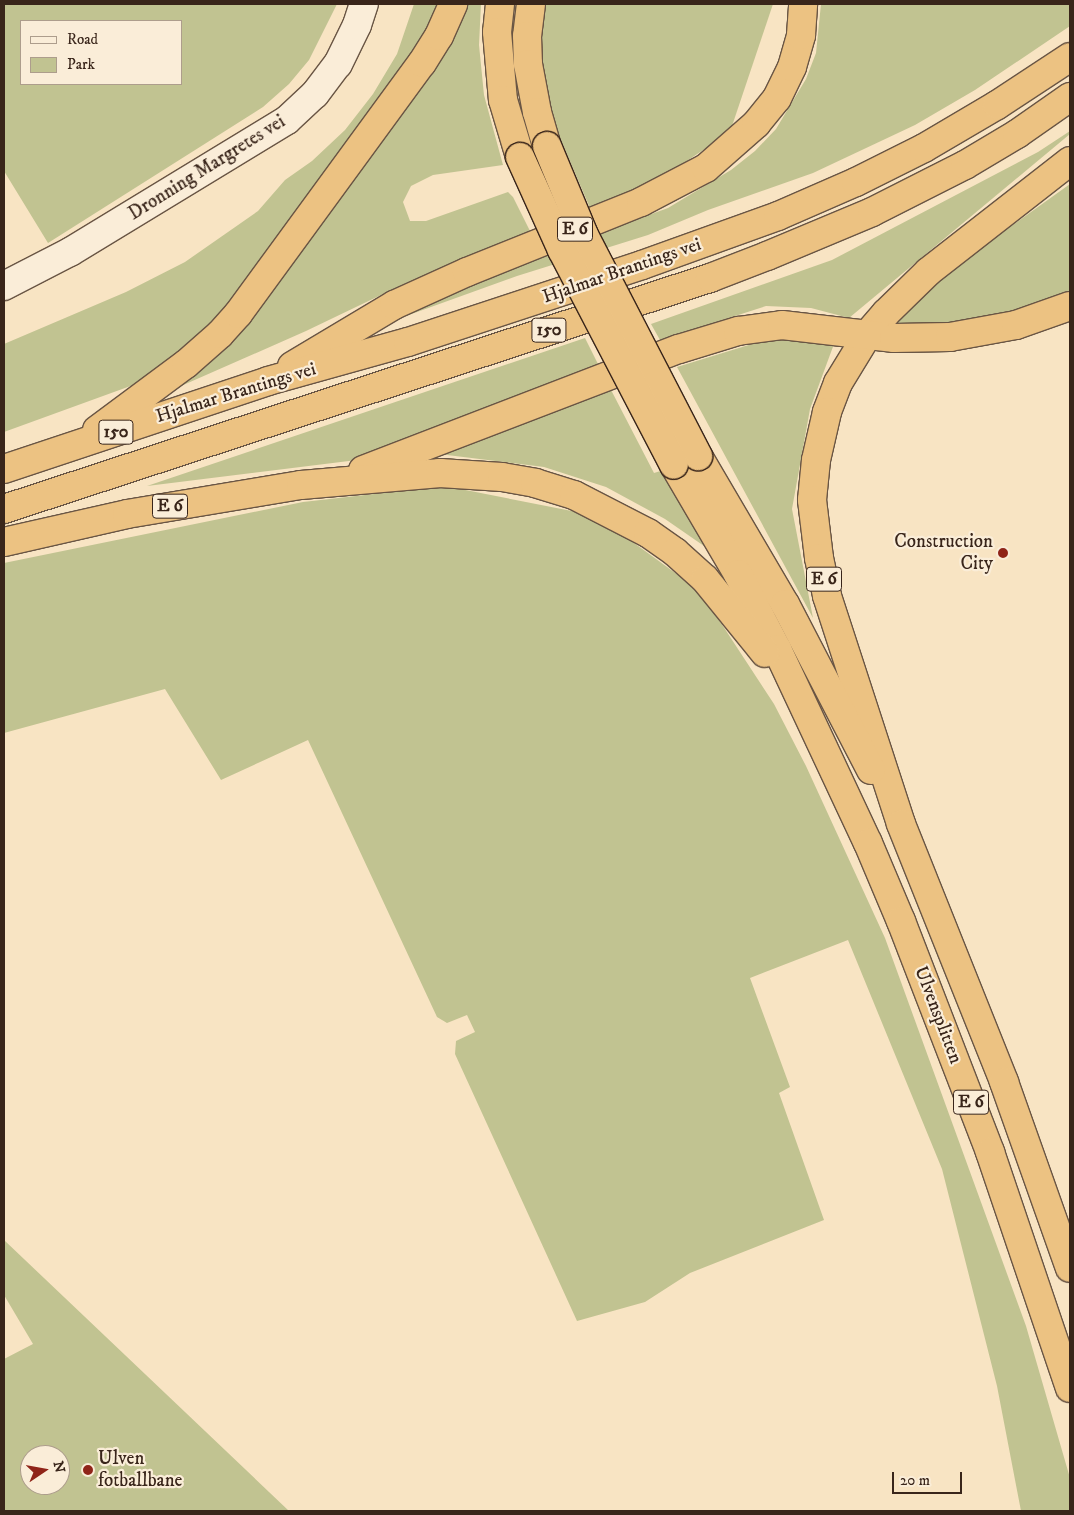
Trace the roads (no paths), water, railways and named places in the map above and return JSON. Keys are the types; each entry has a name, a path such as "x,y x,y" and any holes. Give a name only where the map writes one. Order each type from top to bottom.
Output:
{"highway":[{"name":"150","path":"77,445 186,364 220,334 238,314 402,91 438,36 452,4"},
{"name":"E 6","path":"500,4 496,32 503,100 520,157 562,250 686,460 784,604 849,731 901,824"},
{"name":"E 6","path":"531,4 527,36 528,64 537,112 547,146 584,235 738,574 816,734"},
{"name":"E 6","path":"268,381 319,348 394,305 476,268 617,213 676,185 706,168 756,124 777,98 792,67 801,35 803,4"},
{"name":"Hjalmar Brantings vei","path":"4,469 268,381 417,339 642,265 785,213 856,182 917,152 998,105 1070,57"},
{"name":"Hjalmar Brantings vei","path":"4,509 702,281 767,256 872,212 965,165 1017,134 1070,97"},
{"name":"E 6","path":"901,824 827,596 812,500 816,460 827,412 838,383 868,334 892,306 928,272 1070,161"},
{"path":"339,481 469,428 679,349 731,333 782,325 922,338 981,333 1016,325 1070,306"},
{"name":"E 6","path":"4,542 136,512 339,481 440,473 502,476 535,483 574,496 614,514 648,533 675,552 711,586 767,655 816,734"},
{"name":"Ulvensplitten","path":"816,734 872,852 947,1037 1031,1268 1070,1388"},
{"name":"Ulvensplitten","path":"901,824 1004,1082 1070,1268"}],"street":[{"name":"Dronning Margretes vei","path":"4,286 70,252 287,120 315,94 338,64 364,4"}],"place":[{"name":"Construction City","path":"1003,553"},
{"name":"Ulven fotballbane","path":"88,1470"}]}
